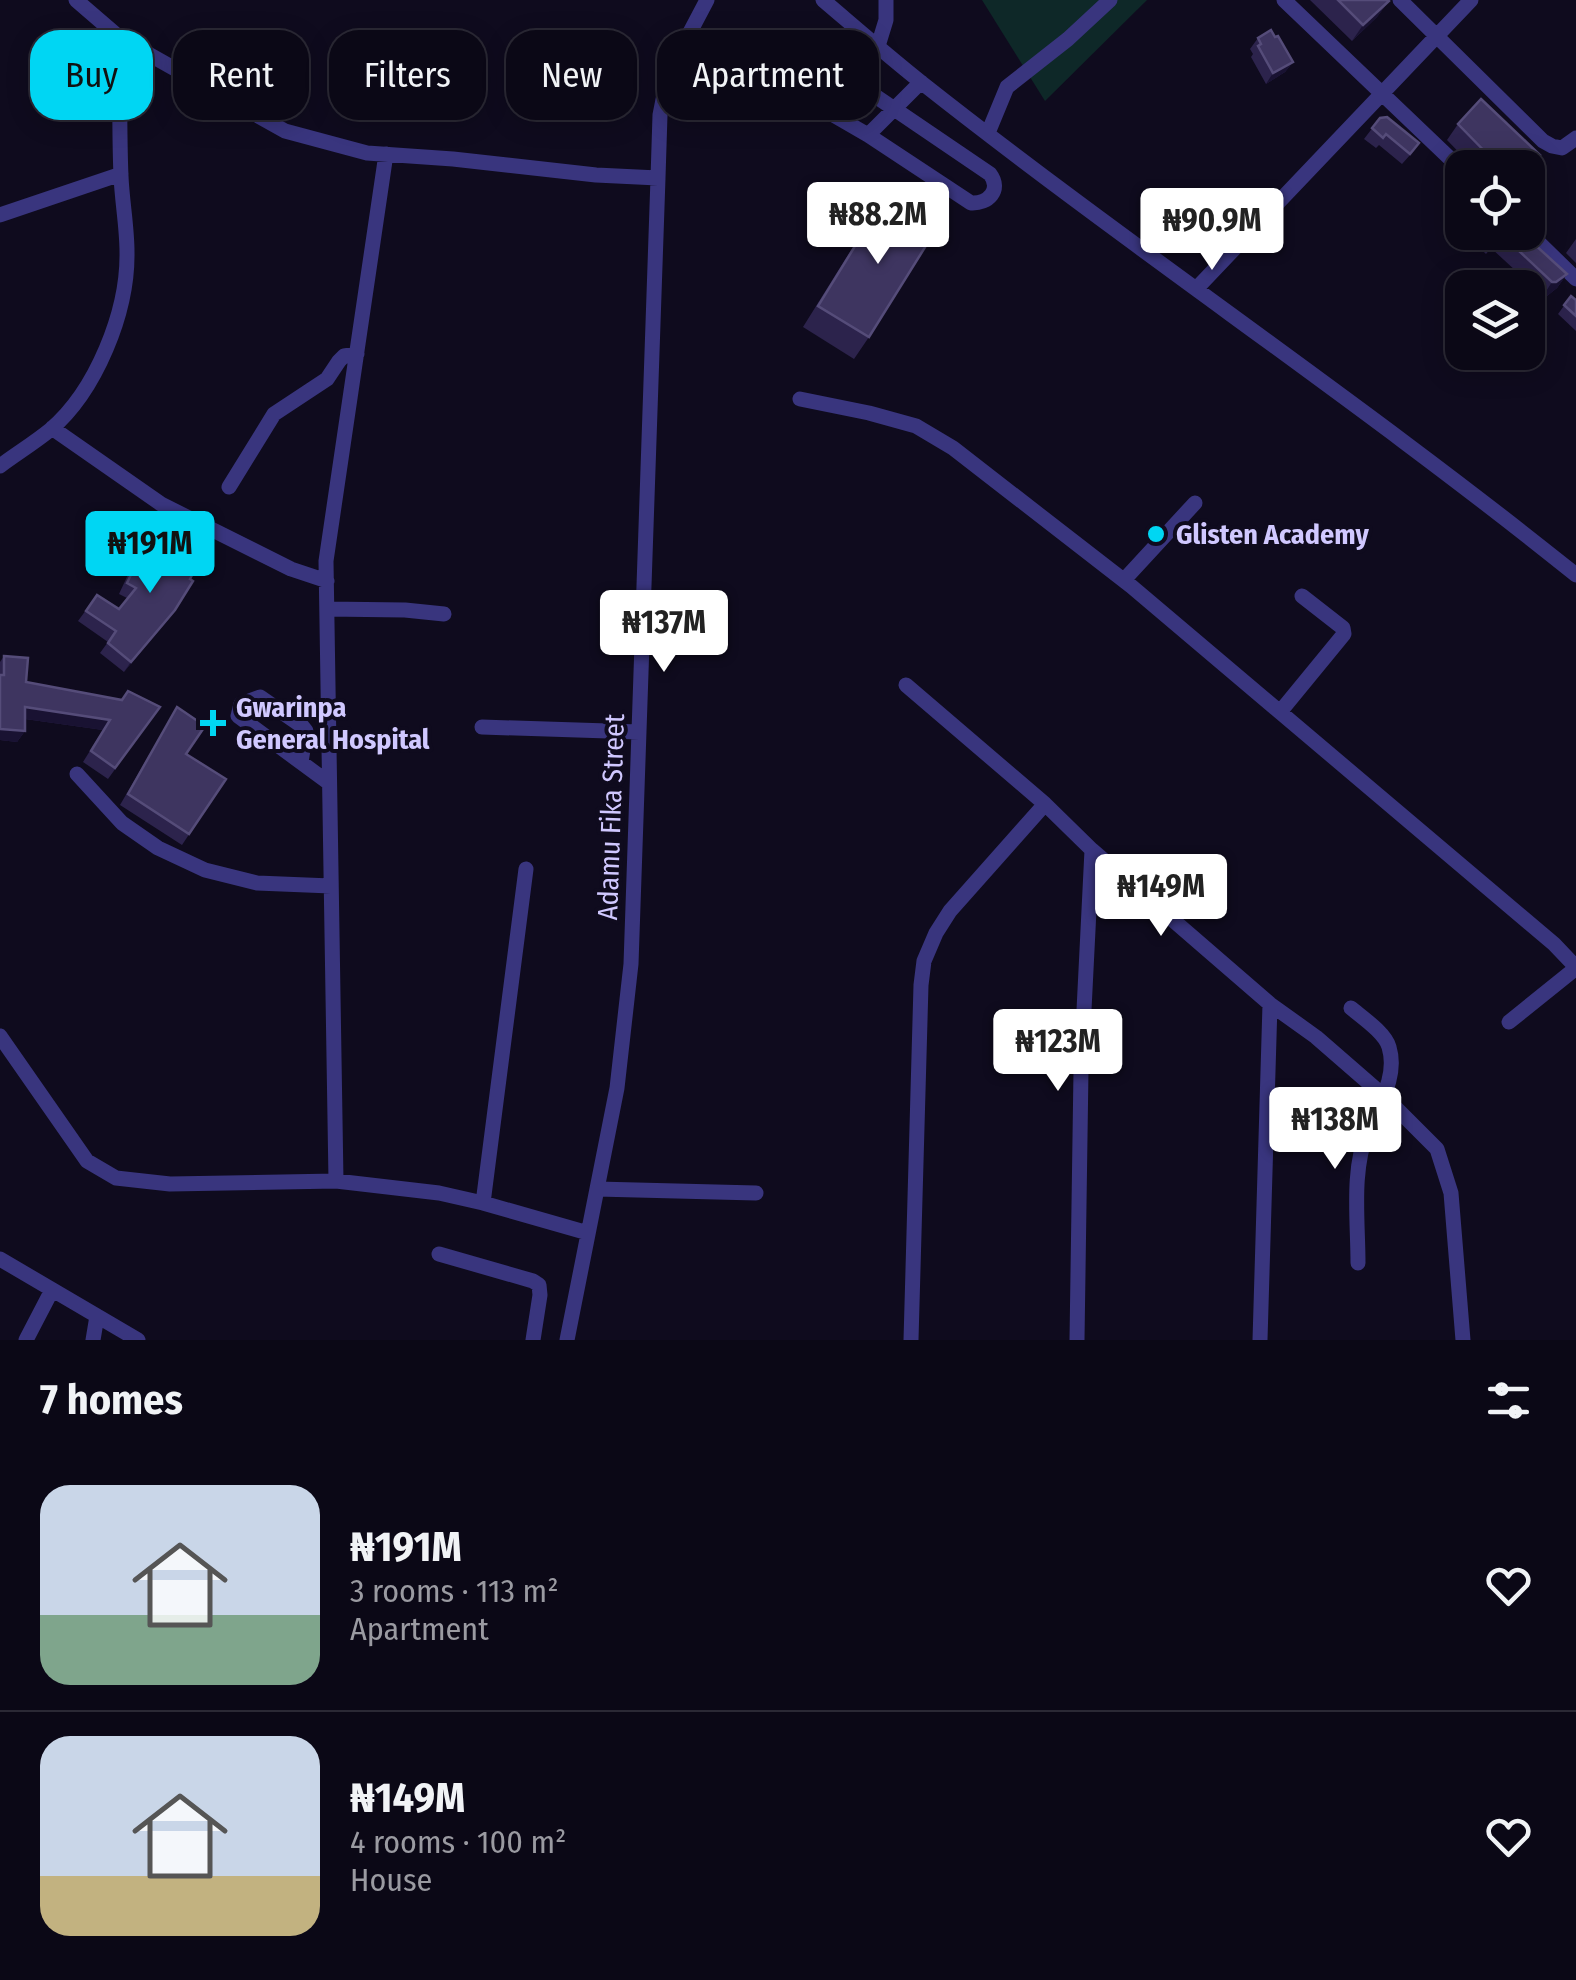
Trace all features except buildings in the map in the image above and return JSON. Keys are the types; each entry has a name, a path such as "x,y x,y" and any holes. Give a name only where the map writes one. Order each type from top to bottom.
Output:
{"street":[{"path":"76,0 111,30"},
{"name":"Adamu Fika Street","path":"691,30 707,0"},
{"path":"823,0 859,30"},
{"path":"879,43 886,20 886,0"},
{"path":"988,133 1007,87 1110,0"},
{"path":"1284,0 1445,153"},
{"path":"1400,0 1543,140 1562,148 1576,138"},
{"path":"1196,289 1471,0"},
{"path":"879,47 1576,575"},
{"path":"153,56 285,130 368,152 658,178"},
{"path":"868,134 921,82"},
{"path":"844,120 971,203 988,200 995,190 990,174 879,100"},
{"path":"0,466 52,428 78,398 97,370 118,317 126,282 127,253 121,120"},
{"name":"Adamu Fika Street","path":"567,1340 617,1088 632,964 661,120"},
{"path":"336,1181 326,562 386,154"},
{"path":"0,215 121,174"},
{"path":"1545,248 1576,278"},
{"path":"229,487 274,414 327,379 344,356 357,354"},
{"path":"800,399 916,426 953,448 1124,580 1554,944 1576,968 1509,1022"},
{"path":"52,428 162,504 326,582"},
{"path":"1124,580 1195,503"},
{"path":"1280,712 1344,634 1343,628 1302,596"},
{"path":"327,609 444,614"},
{"path":"906,684 1270,1004 1316,1037 1385,1097 1437,1150 1452,1192 1463,1340"},
{"path":"301,762 306,737 302,726 260,697 241,704 238,716 301,762 330,783"},
{"path":"482,727 639,732"},
{"path":"76,774 122,823 158,848 205,870 257,883 331,886"},
{"path":"911,1340 924,961 950,911 1045,804"},
{"path":"1078,1340 1081,1070 1092,850"},
{"path":"483,1203 526,869"},
{"path":"1260,1340 1270,1004"},
{"path":"1351,1008 1387,1041 1391,1065 1385,1097 1366,1133 1358,1170 1358,1263"},
{"path":"0,1036 87,1162 116,1178 170,1184 336,1181 439,1193 588,1234"},
{"path":"597,1189 756,1193"},
{"path":"440,1254 539,1285 532,1340"},
{"path":"0,1260 138,1340"},
{"path":"26,1340 52,1290"},
{"path":"93,1340 97,1316"}],"green space":[{"path":"982,0 1147,0 1045,101"}],"place":[{"name":"Glisten Academy","path":"1156,534"},
{"name":"Gwarinpa General Hospital","path":"213,723"}]}
